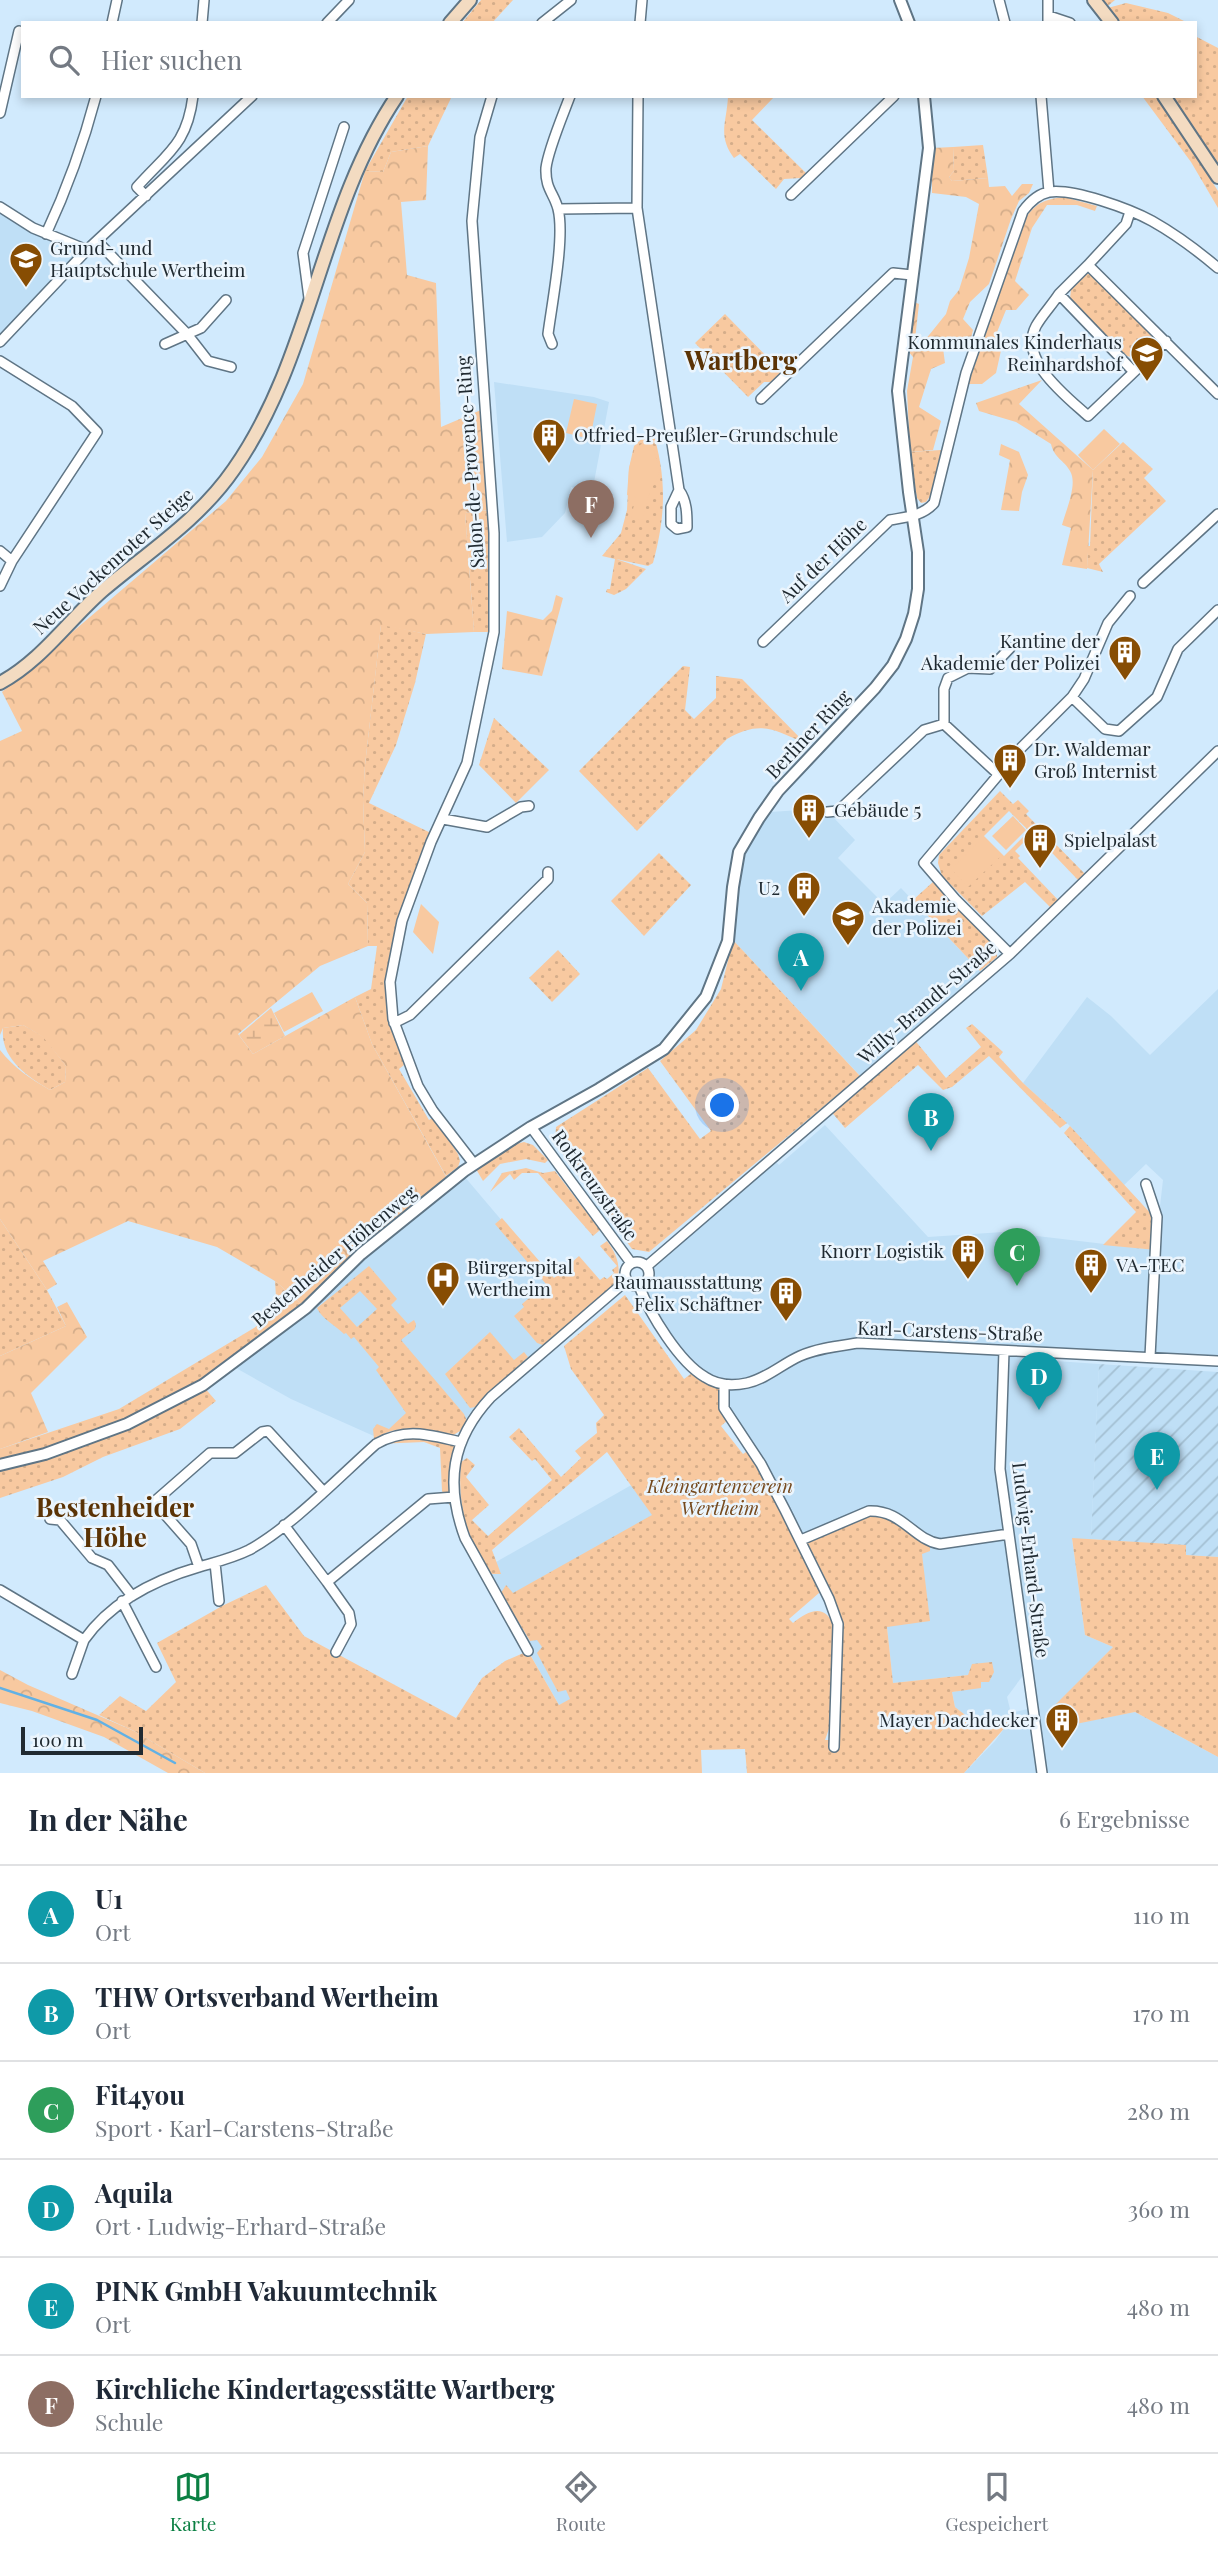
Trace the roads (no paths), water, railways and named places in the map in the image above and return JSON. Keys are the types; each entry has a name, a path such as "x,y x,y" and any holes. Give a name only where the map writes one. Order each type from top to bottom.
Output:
{"main road":[{"path":"452,21 470,0"},
{"path":"1094,0 1110,21"},
{"name":"Neue Vockenroter Steige","path":"0,683 33,661 101,592 184,525 214,495 234,469 262,423 279,387 357,170 396,98"},
{"path":"1165,98 1218,177"}],"street":[{"path":"112,21 117,0"},
{"path":"202,21 204,0"},
{"path":"329,21 349,0"},
{"path":"544,21 570,0"},
{"path":"640,21 642,0"},
{"path":"900,0 908,21"},
{"path":"999,0 1004,21"},
{"path":"1048,0 1049,20"},
{"path":"0,113 19,30"},
{"path":"46,234 68,188 95,98"},
{"path":"146,196 137,187 180,142 186,131 193,98"},
{"path":"0,342 87,250 250,98"},
{"name":"Salon-de-Provence-Ring","path":"474,1164 418,1087 394,1023 390,982 402,921 431,842 467,763 494,632 494,533 472,221 480,137 491,98"},
{"path":"552,344 548,334 559,246 558,209 547,189 546,167 569,98"},
{"path":"638,98 637,208 679,490"},
{"path":"791,195 892,98"},
{"name":"Berliner Ring","path":"531,1127 664,1049 706,997 728,941 739,852 758,818 778,791 875,688 893,665 906,639 914,614 919,572 898,391 929,148 924,98"},
{"path":"1041,98 1049,192"},
{"name":"Neue Vockenroter Steige","path":"310,303 303,253 344,127"},
{"path":"914,515 929,509 934,503 966,373 1023,211 1035,199 1049,192 1068,193 1130,212 1151,221 1218,268"},
{"path":"0,207 46,234 87,250"},
{"path":"558,209 637,208"},
{"path":"1130,212 1126,224 1059,294 1035,328 1033,342 1039,366 1045,376 1088,416 1166,341"},
{"path":"97,241 187,334 208,361 230,368"},
{"path":"1088,265 1218,394"},
{"path":"761,399 893,273 912,275"},
{"path":"1059,294 1134,372"},
{"path":"165,345 201,328 226,300"},
{"path":"0,361 72,406 97,432 12,561 0,586"},
{"path":"1143,583 1218,514"},
{"name":"Auf der Höhe","path":"763,642 890,520 914,515"},
{"path":"0,551 12,561"},
{"path":"1010,954 955,899 925,863 1021,748 1072,697 1084,678 1108,622 1130,596"},
{"path":"1072,697 1105,729 1119,731 1157,697 1178,649 1218,610"},
{"path":"998,774 944,724 944,689 948,678 968,668 990,669 1010,648"},
{"path":"827,811 838,811 924,730 944,724"},
{"name":"Willy-Brandt-Straße","path":"647,1266 1010,954 1218,751"},
{"path":"443,819 487,827 521,807 529,806"},
{"path":"394,1023 407,1018 419,1007 548,879 548,872"},
{"name":"Bestenheider Höhenweg","path":"0,1465 45,1454 127,1424 203,1385 306,1308 392,1227 474,1164 531,1127"},
{"name":"Rotkreuzstraße","path":"531,1127 631,1263"},
{"path":"1146,1184 1157,1217 1150,1357"},
{"path":"639,1261 647,1266 649,1273 648,1279 639,1286 627,1280 625,1272 631,1263 639,1261"},
{"path":"528,1651 465,1538 454,1497 454,1468 461,1442 475,1416 491,1397 627,1280"},
{"path":"639,1286 647,1307 683,1357 705,1377 724,1384 724,1408 761,1464 801,1540 838,1624 834,1747"},
{"name":"Karl-Carstens-Straße","path":"724,1384 747,1383 809,1353 858,1342 1218,1361"},
{"name":"Ludwig-Erhard-Straße","path":"1004,1351 1000,1469 1042,1773"},
{"path":"199,1567 191,1544 155,1502 210,1453 235,1453 262,1432 268,1431 323,1491"},
{"path":"72,1674 84,1640 107,1613 122,1601 169,1577 250,1549 284,1525 376,1444 392,1435 410,1433 461,1442"},
{"path":"327,1582 428,1499 454,1497"},
{"path":"801,1540 869,1511 880,1510 894,1514 930,1542 940,1544 1009,1534"},
{"path":"50,1519 60,1520 92,1558 108,1565 132,1597"},
{"path":"284,1525 349,1613 351,1624 336,1652"},
{"path":"215,1563 219,1601"},
{"path":"0,1590 84,1640"},
{"path":"122,1601 156,1667"}],"waterway":[{"path":"0,1688 97,1720 175,1763"}],"place":[{"name":"Grund- und Hauptschule Wertheim","path":"26,289"},
{"name":"Kommunales Kinderhaus Reinhardshof","path":"1147,383"},
{"name":"Otfried-Preußler-Grundschule","path":"549,465"},
{"name":"Kirchliche Kindertagesstätte Wartberg","path":"591,538"},
{"name":"Kantine der Akademie der Polizei","path":"1125,682"},
{"name":"Dr. Waldemar Groß Internist","path":"1010,790"},
{"name":"Gebäude 5","path":"809,840"},
{"name":"Spielpalast","path":"1040,870"},
{"name":"U2","path":"804,918"},
{"name":"Akademie der Polizei","path":"848,947"},
{"name":"U1","path":"801,991"},
{"name":"THW Ortsverband Wertheim","path":"931,1151"},
{"name":"Knorr Logistik","path":"968,1281"},
{"name":"Fit4you","path":"1017,1286"},
{"name":"VA-TEC","path":"1091,1295"},
{"name":"Bürgerspital Wertheim","path":"443,1308"},
{"name":"Raumausstattung Felix Schäftner","path":"786,1323"},
{"name":"Aquila","path":"1039,1410"},
{"name":"PINK GmbH Vakuumtechnik","path":"1157,1490"},
{"name":"Mayer Dachdecker","path":"1062,1750"}],"district":[{"name":"Wartberg","path":"741,361"},
{"name":"Bestenheider Höhe","path":"115,1523"}],"park label":[{"name":"Kleingartenverein Wertheim","path":"720,1497"}]}
